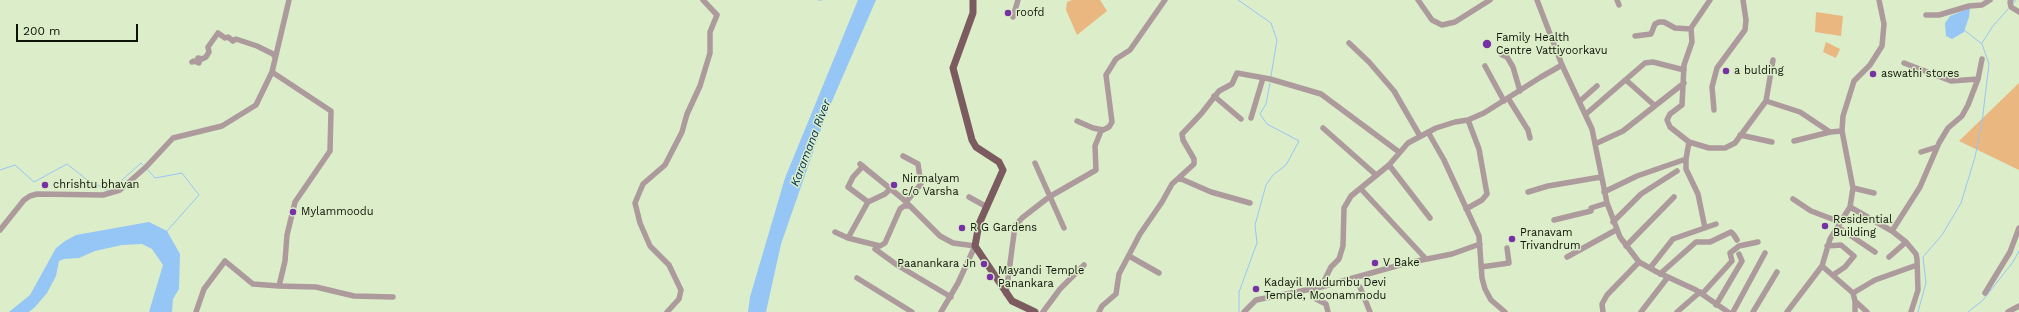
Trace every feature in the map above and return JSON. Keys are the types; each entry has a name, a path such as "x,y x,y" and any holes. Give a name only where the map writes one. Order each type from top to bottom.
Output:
{"main road":[{"path":"973,0 972,12 953,68 972,140 976,147 999,162 1003,167 976,232 975,246 995,274 1006,295 1012,301 1035,312"}],"street":[{"path":"0,230 24,200 30,196 37,194 103,195 120,190 146,167 173,138 222,126 256,106 272,72 289,0"},
{"path":"667,312 679,299 681,290 669,265 650,246 640,223 635,203 643,184 664,165 682,132 687,114 700,86 710,53 710,32 717,15 704,0"},
{"path":"972,12 978,0"},
{"path":"1013,18 1018,0"},
{"path":"1006,295 1015,226 1022,218 1050,197 1095,172 1095,146 1103,130 1112,122 1106,75 1116,59 1130,50 1165,0"},
{"path":"1418,0 1424,12 1432,20 1442,25 1455,22 1490,0"},
{"path":"1537,0 1562,65 1592,129 1600,177 1616,230 1626,246 1639,262 1660,274 1701,293 1726,312"},
{"path":"1710,0 1694,21 1691,30 1692,42 1684,70 1682,105 1668,116 1667,120 1670,127 1689,142 1704,148 1725,148 1735,143 1766,101 1773,60"},
{"path":"1714,110 1712,86 1717,68 1745,30 1746,20 1743,0"},
{"path":"1787,312 1822,266 1827,246 1850,207 1853,188 1842,131 1843,116 1854,81 1870,65 1882,46 1884,24 1879,0"},
{"path":"1926,16 1939,15 1987,1"},
{"path":"2009,1 2012,9 2019,12"},
{"path":"1635,36 1651,34 1655,24 1659,22 1667,23 1676,28 1691,30"},
{"path":"192,62 194,61 199,63 198,58 202,59 208,55 208,47 218,33 225,38 228,37 233,40 236,39 257,46 276,57"},
{"path":"1350,43 1394,91 1420,136"},
{"path":"1502,55 1507,57 1513,67 1520,92"},
{"path":"1892,231 1920,186 1937,147 1948,128 1962,116 1968,105 1978,79 1982,59"},
{"path":"1586,114 1645,63 1653,62 1684,70"},
{"path":"1904,63 1951,81 1978,79"},
{"path":"1321,287 1331,267 1339,259 1343,246 1344,208 1351,196 1389,165 1408,143 1428,132 1455,122 1468,120 1520,92 1541,77 1562,65"},
{"path":"1485,66 1506,100 1528,130 1530,138"},
{"path":"272,72 331,111 330,151 294,202 287,235 285,261 279,286"},
{"path":"1098,312 1102,306 1116,294 1119,274 1140,234 1162,202 1172,184 1193,166 1195,161 1183,140 1182,134 1202,114 1219,91 1232,84 1237,72 1321,94 1399,152"},
{"path":"1251,118 1263,78"},
{"path":"1626,80 1654,105"},
{"path":"1595,144 1619,133 1684,82"},
{"path":"1580,101 1597,86"},
{"path":"1214,96 1241,119"},
{"path":"1766,101 1800,112 1830,132"},
{"path":"1466,209 1482,200 1487,194 1479,149 1468,120"},
{"path":"1077,121 1103,130"},
{"path":"1323,128 1376,175"},
{"path":"1794,141 1830,132 1842,131"},
{"path":"1428,132 1444,160 1479,236 1481,267 1486,293 1493,303 1504,312"},
{"path":"1740,135 1772,142"},
{"path":"1689,142 1686,170 1698,194 1705,228"},
{"path":"1921,152 1937,147"},
{"path":"834,232 848,238 880,246 886,243 900,209 908,204 921,184 918,164 902,156"},
{"path":"1604,192 1636,176 1686,159"},
{"path":"1035,163 1064,228"},
{"path":"868,202 848,187 862,165 908,204 940,236 953,243 975,246 970,260 951,297 941,312"},
{"path":"1389,165 1430,218"},
{"path":"1613,222 1641,194 1677,172"},
{"path":"1528,192 1548,186 1600,177"},
{"path":"1179,178 1211,192 1250,203"},
{"path":"848,238 868,202 885,194 890,188"},
{"path":"1853,188 1874,193"},
{"path":"1361,189 1426,259"},
{"path":"969,197 987,207"},
{"path":"1626,246 1674,197"},
{"path":"1793,199 1811,211 1839,224 1875,252"},
{"path":"1554,220 1591,211 1591,208 1607,203"},
{"path":"1850,207 1892,231 1906,242 1916,254 1918,290 1911,312"},
{"path":"1650,268 1673,239 1716,224"},
{"path":"1985,294 2010,252 2019,228"},
{"path":"1567,257 1616,230"},
{"path":"1660,274 1696,242 1710,242 1731,232 1737,240"},
{"path":"1677,312 1701,293 1732,261 1730,253 1739,246 1758,242"},
{"path":"1889,258 1906,242"},
{"path":"1244,312 1247,307 1256,300 1314,289 1426,259 1452,254 1480,244"},
{"path":"1827,246 1841,245 1854,256 1844,267 1833,275"},
{"path":"1481,267 1509,263 1507,248"},
{"path":"875,249 897,265 951,297"},
{"path":"1733,312 1765,253"},
{"path":"1716,304 1742,261 1739,254"},
{"path":"1129,256 1160,273"},
{"path":"196,312 204,289 225,261 253,284 316,287 354,296 393,297"},
{"path":"1603,312 1602,304 1607,295 1639,262"},
{"path":"1043,312 1060,289 1084,265"},
{"path":"1854,294 1875,280 1917,265"},
{"path":"1822,266 1854,294 1854,312"},
{"path":"1753,312 1777,272"},
{"path":"1641,312 1668,277"},
{"path":"857,278 912,312"},
{"path":"1360,287 1370,312"},
{"path":"1314,289 1316,299 1326,304 1328,312"},
{"path":"1855,302 1867,312"},
{"path":"2008,312 2019,306"}],"shaded area":[{"path":"1072,0 1100,0 1107,11 1077,35 1066,10 1067,2"},
{"path":"1816,12 1843,16 1841,36 1815,32"},
{"path":"1826,42 1840,49 1836,58 1823,52"},
{"path":"2019,83 2019,170 1959,141"}],"water":[{"name":"Karamana River","path":"858,0 876,0 826,115 781,244 766,312 748,312 750,297 785,178"},
{"path":"1970,8 1969,17 1964,32 1952,39 1946,36 1945,23 1950,16"},
{"path":"149,222 167,231 180,254 179,289 173,299 172,312 149,312 163,265 152,249 142,244 122,245 95,251 79,258 64,259 59,261 56,276 47,293 35,307 29,312 9,312 30,295 56,248 65,241 76,235"}],"waterway":[{"path":"1238,0 1271,23 1277,40 1271,76"},
{"path":"2013,4 2016,0"},
{"path":"1982,43 1993,26 2008,9"},
{"path":"1918,312 1926,283 1923,257 1942,235 1961,203 1975,157 1982,122 1989,64 1982,44 1964,30"},
{"path":"1239,312 1239,292 1257,243 1255,225 1266,185 1273,175 1286,165 1299,141 1267,124 1260,114 1266,104 1270,83"},
{"path":"112,189 141,163 143,165"},
{"path":"0,170 15,165 34,182 67,164 86,179 109,191"},
{"path":"148,170 155,178 182,173 199,195 167,231"},
{"path":"1968,312 1983,300 2013,262 2019,251"}],"place":[{"name":"roofd","path":"1008,13"},
{"name":"Family Health Centre Vattiyoorkavu","path":"1487,44"},
{"name":"a bulding","path":"1726,71"},
{"name":"aswathi stores","path":"1873,74"},
{"name":"chrishtu bhavan","path":"45,185"},
{"name":"Nirmalyam c/o Varsha","path":"894,185"},
{"name":"Mylammoodu","path":"293,212"},
{"name":"Residential Building","path":"1825,226"},
{"name":"R G Gardens","path":"962,228"},
{"name":"Pranavam Trivandrum","path":"1512,239"},
{"name":"V Bake","path":"1375,263"},
{"name":"Paanankara Jn","path":"984,264"},
{"name":"Mayandi Temple Panankara","path":"990,277"},
{"name":"Kadayil Mudumbu Devi Temple, Moonammodu","path":"1256,289"}]}
